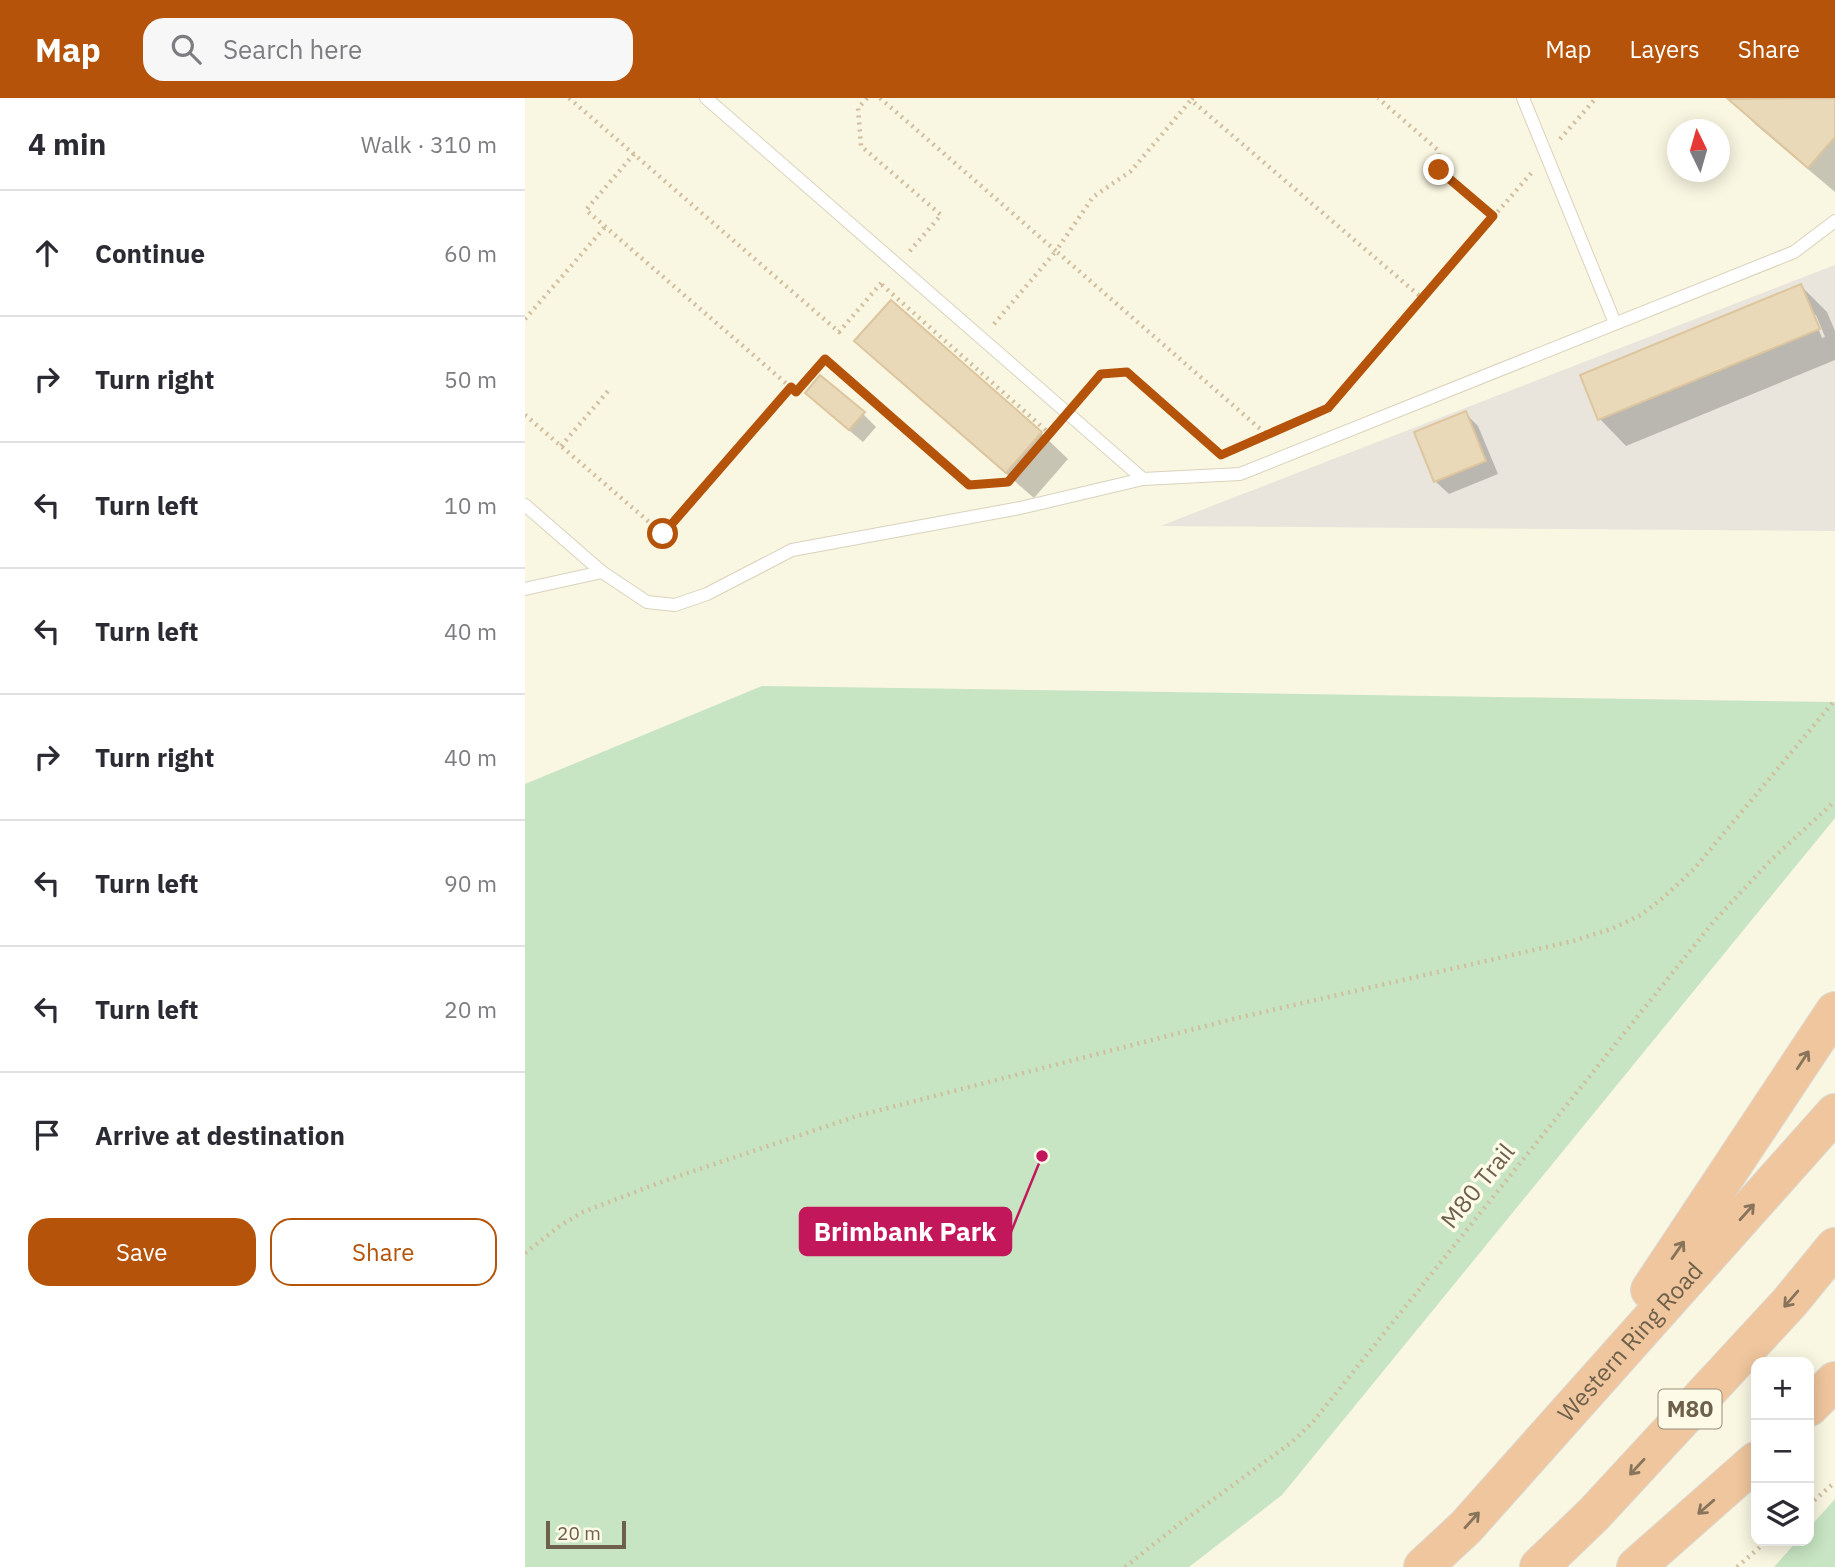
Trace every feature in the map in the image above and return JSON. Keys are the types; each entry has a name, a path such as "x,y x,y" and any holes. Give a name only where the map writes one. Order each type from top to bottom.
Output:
{"highway":[{"path":"1554,1426 1699,1218 1835,1011"},
{"name":"Western Ring Road","path":"1423,1567 1466,1528 1835,1113"},
{"name":"M80","path":"1539,1567 1594,1514 1789,1303 1835,1247"},
{"path":"1814,1402 1835,1381"},
{"path":"1636,1567 1751,1465"}],"lane":[{"path":"706,98 1143,480"},
{"path":"1524,98 1615,323"},
{"path":"525,505 602,572 647,601 675,605 707,594 792,550 1020,509 1143,480 1240,474 1794,252 1835,221"},
{"path":"525,589 602,572"}],"path":[{"path":"569,98 839,332 941,215 861,146 859,108 867,98"},
{"path":"880,98 1266,434"},
{"path":"634,154 586,210 796,392 825,359 969,485 1008,482 1101,374 1127,372 1221,455 1328,408 1493,216 1439,170 1439,150 1378,98"},
{"path":"965,359 1056,251 1093,197 1131,171 1192,99 1422,298"},
{"path":"525,319 605,227"},
{"path":"881,284 1049,433"},
{"path":"525,415 663,534 791,387"},
{"path":"561,446 608,391"},
{"path":"525,1253 583,1212 664,1181 857,1116 1187,1030 1573,941 1611,929 1641,915 1694,869 1835,700"},
{"name":"M80 Trail","path":"1125,1567 1292,1442 1313,1422 1714,921 1770,860 1835,801"},
{"path":"1814,1501 1835,1482"},
{"path":"1737,1567 1761,1546"}],"shaded area":[{"path":"1835,265 1835,531 1161,526 1186,516"}],"green space":[{"path":"762,686 1835,702 1835,818 1282,1495 1189,1567 525,1567 525,784"},
{"path":"1835,1499 1835,1567 1774,1567 1793,1546 1814,1546 1814,1522"}],"building":[{"path":"1835,98 1835,137 1808,168 1728,99"},
{"path":"1801,284 1820,329 1598,420 1580,375"},
{"path":"891,300 1042,432 1006,473 854,341"},
{"path":"820,375 865,412 849,430 805,393"},
{"path":"1466,411 1486,461 1434,482 1414,432"}],"place":[{"name":"Brimbank Park","path":"1042,1156"}],"route":[{"path":"663,534 791,387 796,392 825,359 969,485 1008,482 1101,374 1127,372 1221,455 1328,408 1493,216 1439,170"}]}
